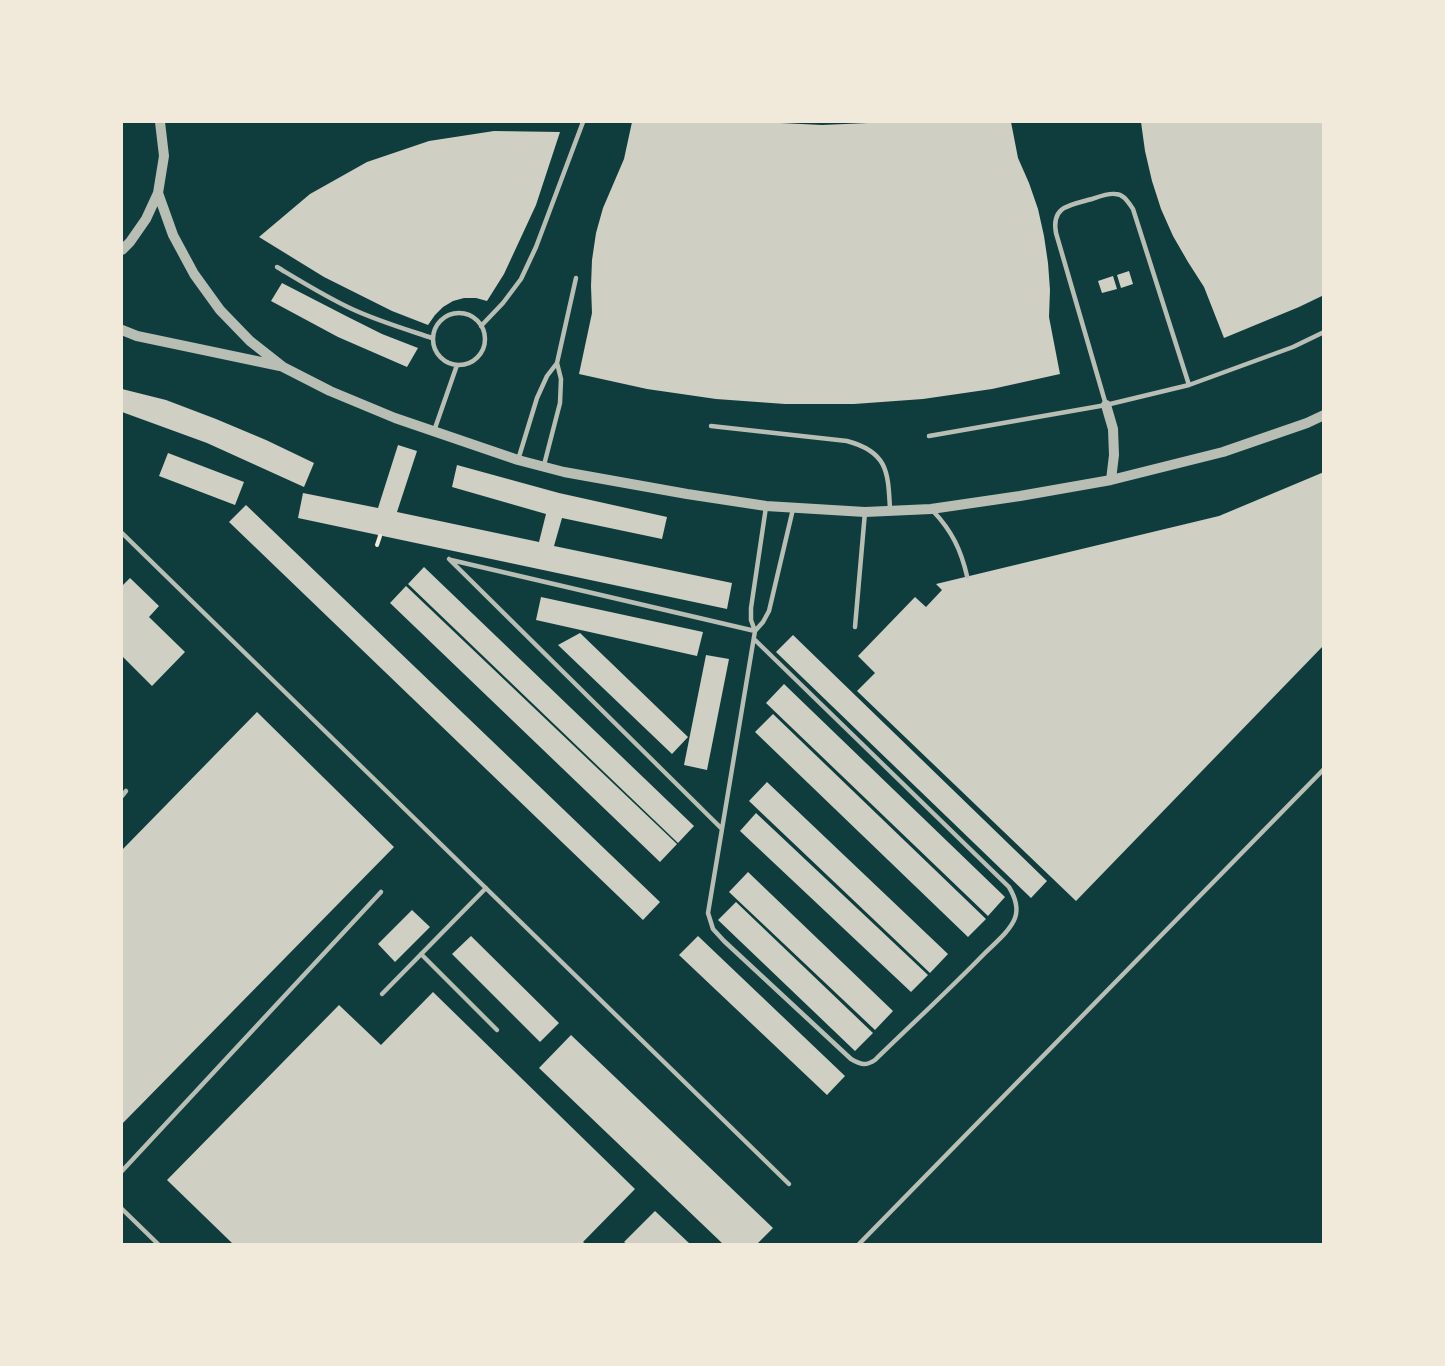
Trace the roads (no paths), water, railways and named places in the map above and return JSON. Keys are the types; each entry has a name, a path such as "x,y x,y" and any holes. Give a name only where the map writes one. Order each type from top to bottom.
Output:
{"street":[{"path":"122,250 146,219 158,193 164,156 160,122"},
{"path":"158,193 173,235 194,274 220,310 250,341 283,367 330,391 434,432 543,467 625,483 766,506 865,512 931,509 1111,480 1222,452 1307,423 1323,415"},
{"path":"122,330 137,336 283,367"},
{"path":"1106,405 1113,429 1114,455 1111,480"}],"lane":[{"path":"481,326 503,303 521,279 536,247 583,122"},
{"path":"1106,405 1054,222 1059,211 1069,205 1105,196 1116,194 1126,199 1132,209 1190,385"},
{"path":"278,267 314,290 352,309 432,338"},
{"path":"518,460 537,398 547,376 557,363 576,278"},
{"path":"459,313 472,316 481,326 485,334 485,344 475,360 457,365 447,362 434,348 432,338 436,325 446,316 459,313"},
{"path":"929,435 1106,405 1190,385 1293,347 1323,332"},
{"path":"543,467 560,403 561,379 557,363"},
{"path":"434,432 457,365"},
{"path":"711,426 848,441 862,445 875,454 885,466 889,481 891,512"},
{"path":"754,639 1009,887 1016,903 1014,920 1009,928 875,1060 868,1064 859,1064 851,1059 724,941 713,929 708,913 754,639 751,608 766,506"},
{"path":"755,631 769,611 794,508"},
{"path":"931,509 955,540 963,558 967,576"},
{"path":"855,627 865,512"},
{"path":"122,533 789,1184"},
{"path":"721,828 449,559 755,631"},
{"path":"859,1245 1323,769"},
{"path":"122,796 126,791"},
{"path":"382,994 486,888"},
{"path":"122,1171 381,892"},
{"path":"421,954 497,1030"},
{"path":"122,1209 158,1245"}]}
